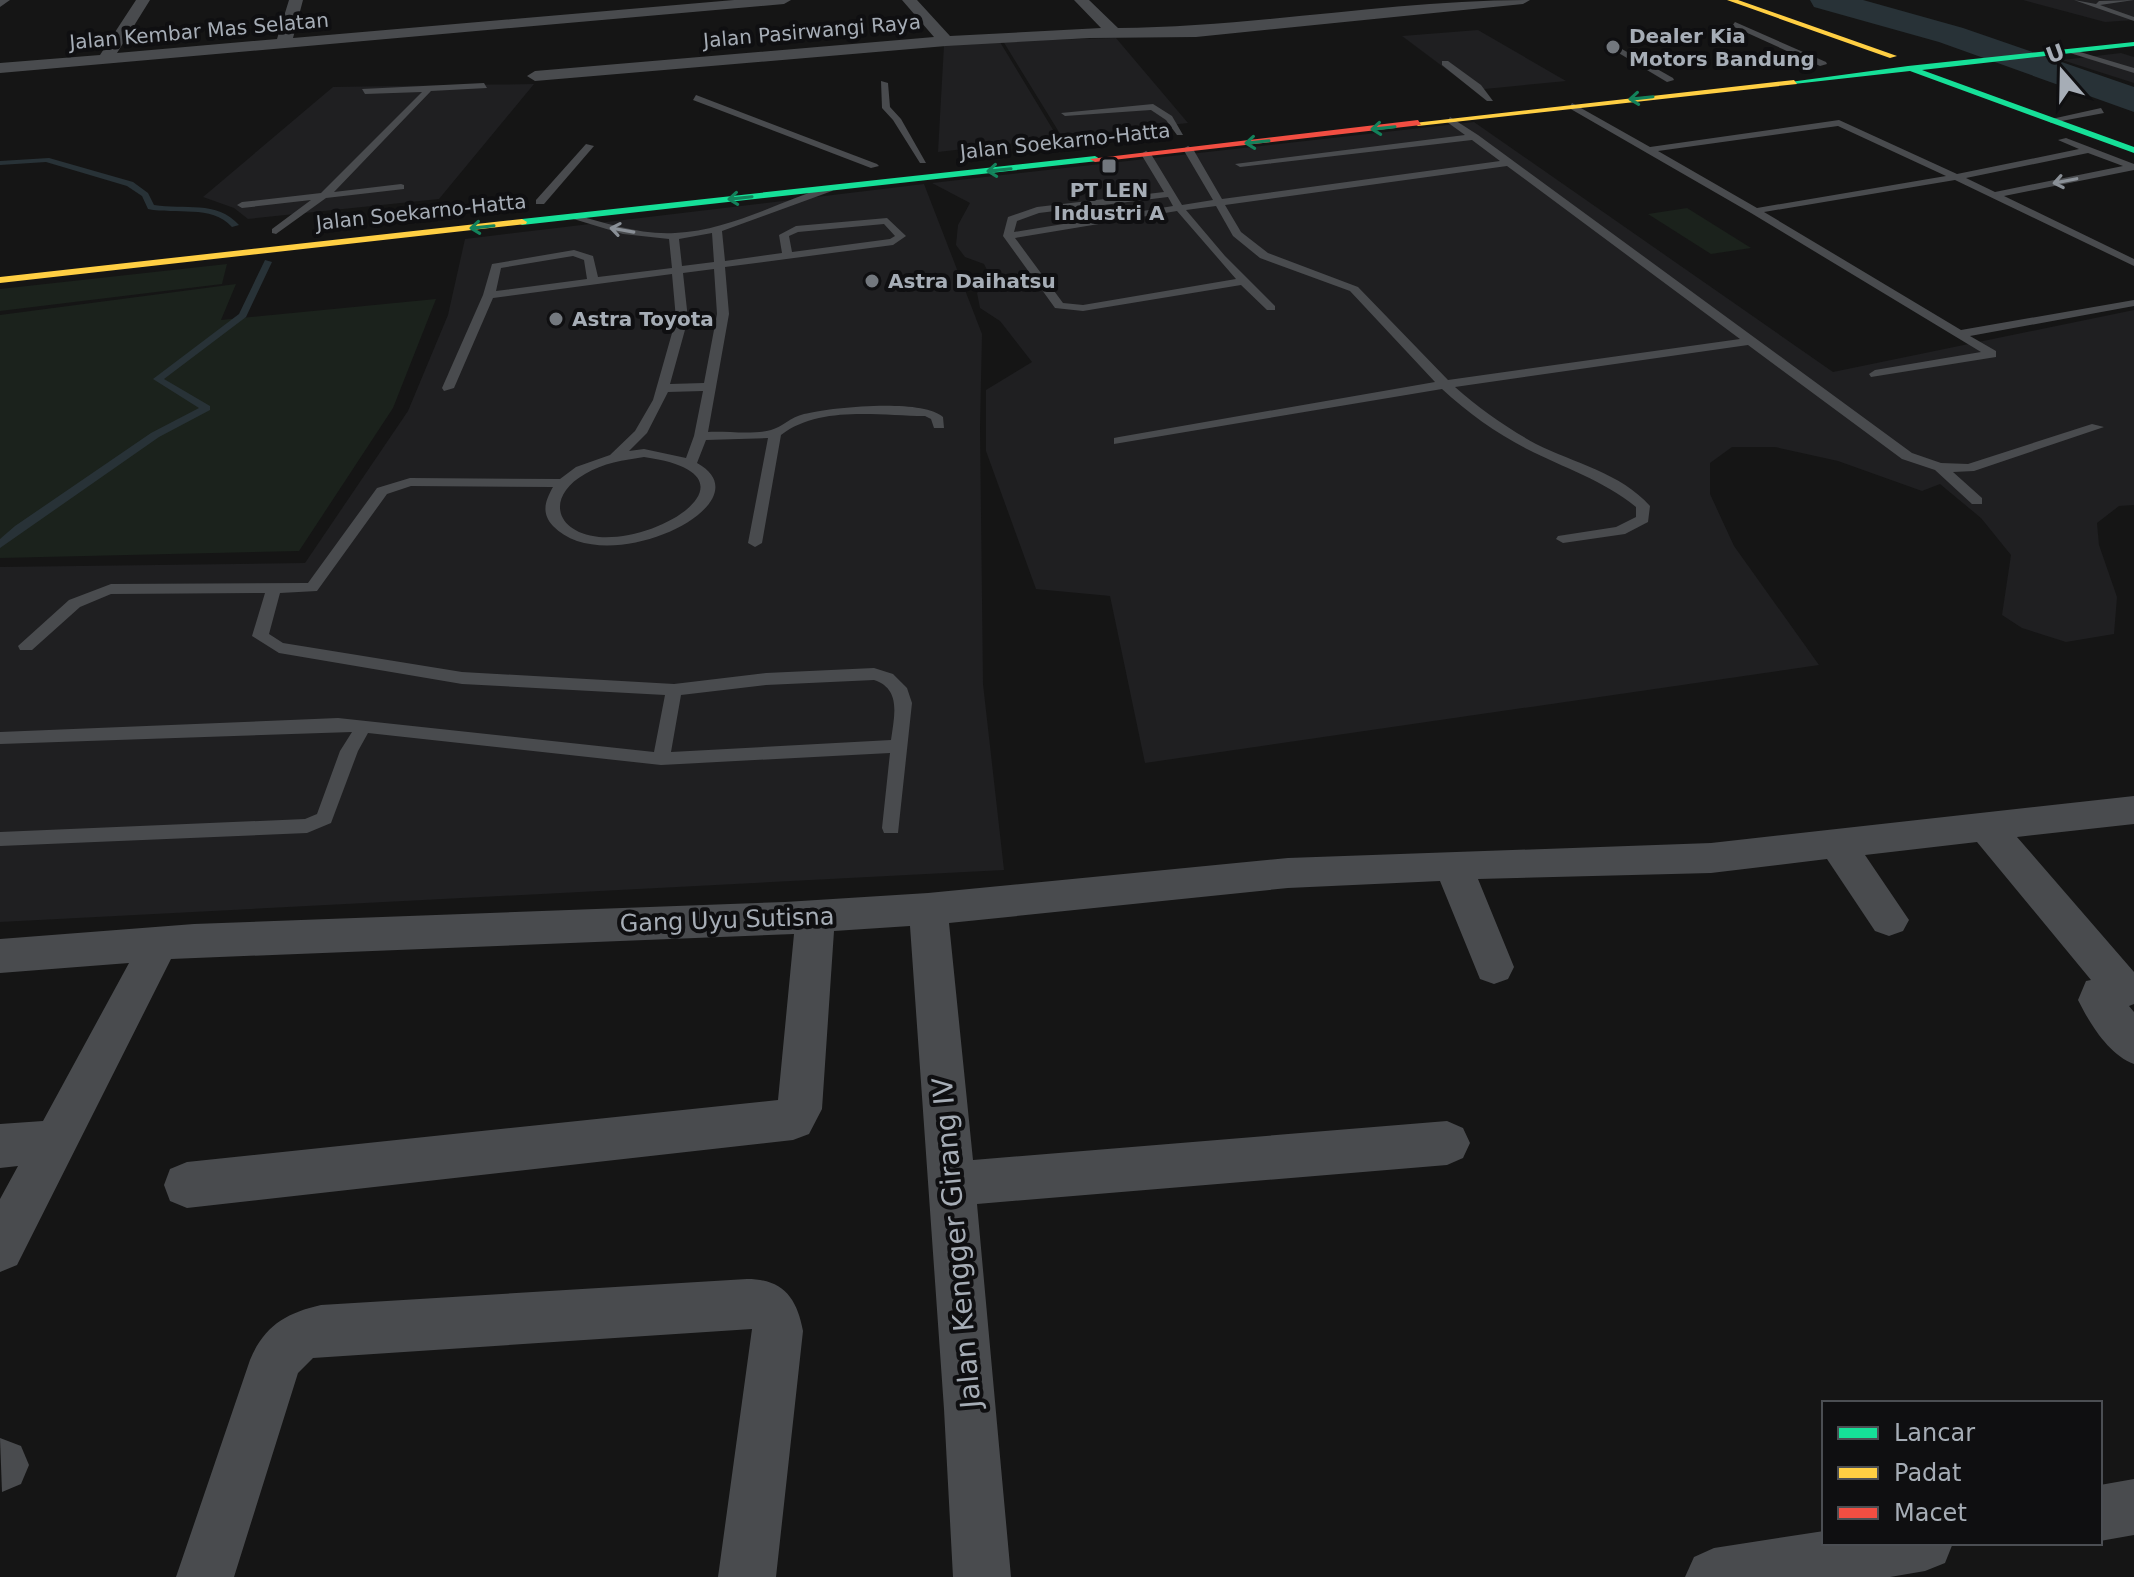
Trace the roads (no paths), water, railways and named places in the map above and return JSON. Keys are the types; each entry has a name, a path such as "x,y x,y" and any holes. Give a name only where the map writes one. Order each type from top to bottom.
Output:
{"main road":[{"path":"1716,0 1884,57"},
{"path":"1731,0 1884,57"},
{"name":"Jalan Soekarno-Hatta","path":"0,280 1146,154 1184,141 1316,118 1884,57 1920,62 2023,42 2134,30"},
{"name":"Jalan Soekarno-Hatta","path":"138,246 923,161 1335,133 1920,62 2130,46"},
{"path":"1920,62 2051,120 2134,150"},
{"path":"1316,118 1335,133"}],"street":[{"path":"105,59 143,0"},
{"path":"284,43 296,0"},
{"path":"583,0 588,17"},
{"name":"Jalan Kembar Mas Selatan","path":"0,68 784,0"},
{"path":"909,0 946,41"},
{"path":"1082,0 1114,33"},
{"name":"Jalan Pasirwangi Raya","path":"535,76 946,41 1196,32 1522,0"},
{"path":"437,30 438,10"},
{"name":"Gang Uyu Sutisna","path":"0,956 157,944 815,917 928,909 1288,873 1711,858 2134,810"},
{"path":"1987,828 2129,989"},
{"path":"1837,844 1889,920"},
{"path":"1453,865 1494,967"},
{"name":"Jalan Kengger Girang IV","path":"928,909 971,1409 982,1577"},
{"path":"187,1185 793,1119 800,1109 815,917"},
{"path":"0,1248 157,944"},
{"path":"2129,989 2101,994 2099,1000 2134,1045"},
{"path":"0,1146 55,1141"},
{"path":"951,1184 1447,1143"},
{"path":"205,1577 276,1360 286,1344 300,1335 321,1330 764,1304 775,1315 778,1331 747,1577"},
{"path":"2102,1513 2134,1507"},
{"path":"1714,1577 1800,1570 1916,1545"}],"lane":[{"path":"2078,0 2134,19"},
{"path":"2089,4 2134,0"},
{"path":"1735,24 1823,64"},
{"path":"1620,50 1670,80"},
{"path":"2073,51 2134,71"},
{"path":"1445,63 1490,99"},
{"path":"884,83 886,108 897,119 923,161"},
{"path":"365,91 484,86"},
{"path":"276,231 326,194 429,89"},
{"path":"696,98 874,166"},
{"path":"1572,106 1755,211 1990,352 1991,356 1875,374"},
{"path":"1065,113 1153,107 1169,118 1237,234 1261,255 1354,289 1446,384 1486,419 1519,440 1624,488 1643,506 1643,519 1620,531 1563,539"},
{"path":"2051,120 2101,111"},
{"path":"1450,120 1907,456 1940,467 1969,468 2097,427"},
{"path":"1649,150 1839,123 2134,263"},
{"path":"1240,164 1475,137"},
{"path":"2063,140 2134,167"},
{"path":"540,202 589,146"},
{"path":"1755,211 1956,177 2088,150"},
{"path":"1146,154 1179,208 1271,308"},
{"path":"1008,236 1218,202 1509,163"},
{"path":"1996,195 2134,167"},
{"path":"242,205 401,187"},
{"path":"572,217 622,231 674,236 717,229 832,189"},
{"path":"1171,194 1037,210 1012,219 1008,236 1059,306 1083,308 1243,281"},
{"path":"489,295 678,272 788,257 893,242 901,236 887,221 796,229 784,235 788,257"},
{"path":"691,462 701,436 723,314 717,229"},
{"path":"616,457 640,433 659,400 682,319 674,236"},
{"path":"448,388 489,295 496,266 574,253 589,258 593,283"},
{"path":"1960,334 2134,303"},
{"path":"1119,441 1446,384 1752,341"},
{"path":"663,388 709,387"},
{"path":"755,543 775,434 784,423 831,414 928,412 937,417 939,425"},
{"path":"701,436 775,434"},
{"path":"644,453 670,455 691,462 703,472 708,484 706,498 679,524 630,539 594,539 565,530 554,519 551,505 558,490 592,465 616,457 644,453"},
{"path":"1940,467 1977,501"},
{"path":"26,646 75,601 94,592 111,589 312,588 382,491 394,485 410,482 565,483"},
{"path":"274,589 260,636 279,648 462,678 674,690 766,679 874,674 887,678 901,692 904,703 891,828"},
{"path":"661,759 674,690"},
{"path":"0,738 338,724 661,759 900,746"},
{"path":"0,839 307,826 324,818 349,751 364,725"}],"waterway":[{"path":"1826,0 1951,35 2134,100"},
{"path":"0,163 46,160 130,184 145,195 151,207 209,210 228,217 235,225"},
{"path":"0,545 19,528 155,435 206,408 158,379 243,315 268,262"}],"place":[{"name":"Dealer Kia Motors Bandung","path":"1613,47"},
{"name":"PT LEN Industri A","path":"1109,166"},
{"name":"Astra Daihatsu","path":"872,281"},
{"name":"Astra Toyota","path":"556,319"}]}
